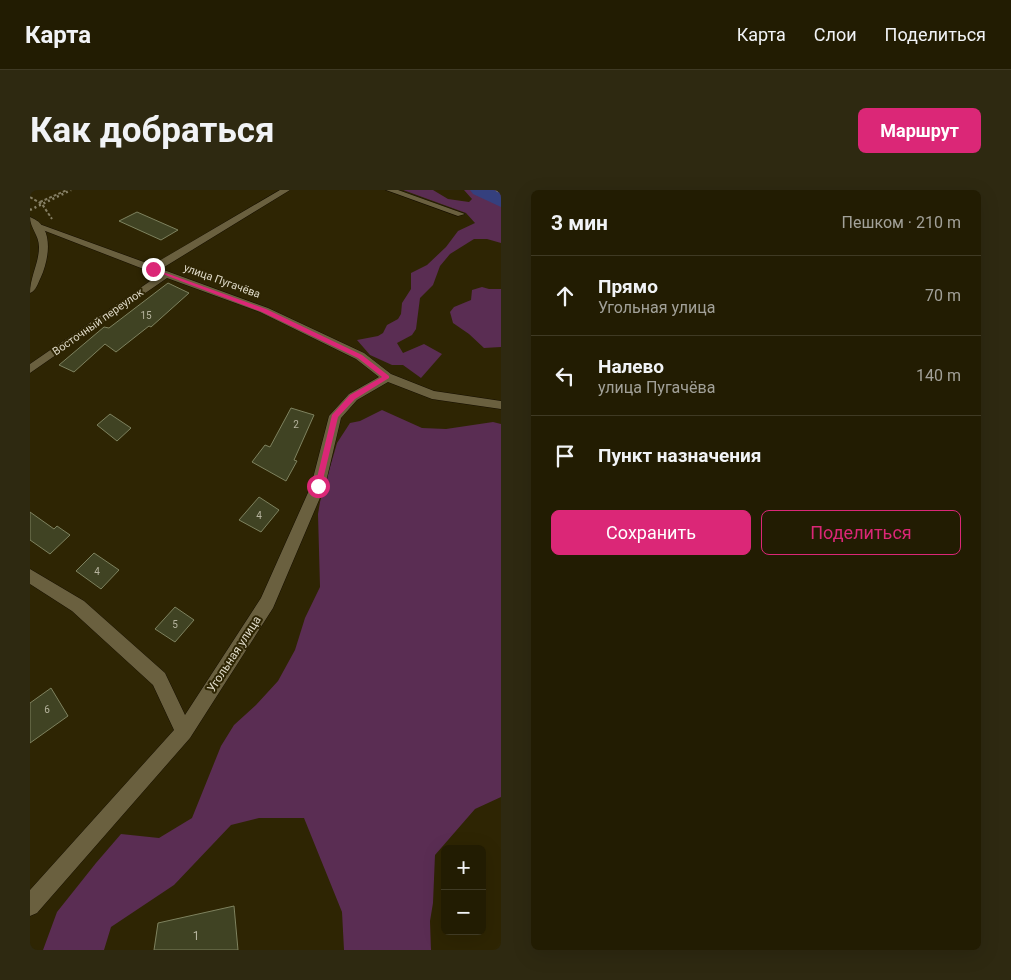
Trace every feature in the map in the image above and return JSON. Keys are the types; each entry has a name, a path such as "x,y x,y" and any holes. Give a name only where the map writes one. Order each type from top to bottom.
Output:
{"street":[{"path":"390,190 461,214"},
{"path":"153,269 281,192"},
{"name":"улица Пугачёва","path":"30,220 39,227 264,310 360,356 387,377 432,395 477,403 501,404"},
{"path":"30,290 42,260 45,242 39,227"},
{"name":"Восточный переулок","path":"30,370 166,274"},
{"name":"Угольная улица","path":"30,906 184,732 267,603 318,486 335,416 353,397 387,377"},
{"path":"30,576 78,606 159,679 184,732"}],"path":[{"path":"40,202 66,190"},
{"path":"496,190 501,193"}],"shaded area":[{"path":"403,190 433,190 448,199 469,202 472,199 464,190 496,190 501,193 501,243 487,239 474,239 450,254 440,266 433,285 420,298 416,329 412,335 397,343 403,353 424,344 442,354 421,378 403,365 392,365 370,355 357,340 378,336 383,333 387,325 398,319 401,314 402,303 411,289 411,273 427,265 446,247 458,231 475,223 466,213"},
{"path":"482,287 501,289 501,347 484,348 453,323 450,312 454,307 471,300 472,290"},
{"path":"382,410 422,428 446,429 493,422 501,424 501,797 475,809 444,845 441,845 441,848 435,855 433,903 430,921 431,950 344,950 342,912 304,818 259,818 231,825 174,885 111,927 104,950 43,950 57,912 121,834 159,838 192,818 221,746 234,725 278,681 295,650 305,618 320,587 318,514 337,443 350,423 360,421"}],"building":[{"path":"137,212 178,230 161,240 119,221"},
{"path":"168,283 189,293 151,327 149,326 116,352 105,344 74,372 59,365 104,327 109,328"},
{"path":"291,408 314,415 294,460 297,461 286,481 252,462 265,445 270,447"},
{"path":"110,414 131,428 117,441 97,425"},
{"path":"259,497 279,510 261,532 239,520"},
{"path":"30,512 54,529 57,526 70,535 50,554 30,540"},
{"path":"94,553 119,570 101,589 76,571"},
{"path":"175,607 194,620 175,642 155,629"},
{"path":"51,688 68,716 30,743 30,703"},
{"path":"234,906 238,950 154,950 158,923"}],"waterway":[{"path":"480,190 501,201"}],"railway":[{"path":"30,210 71,190"}],"route":[{"path":"153,269 264,310 360,356 387,377 353,397 335,416 318,486"}]}
